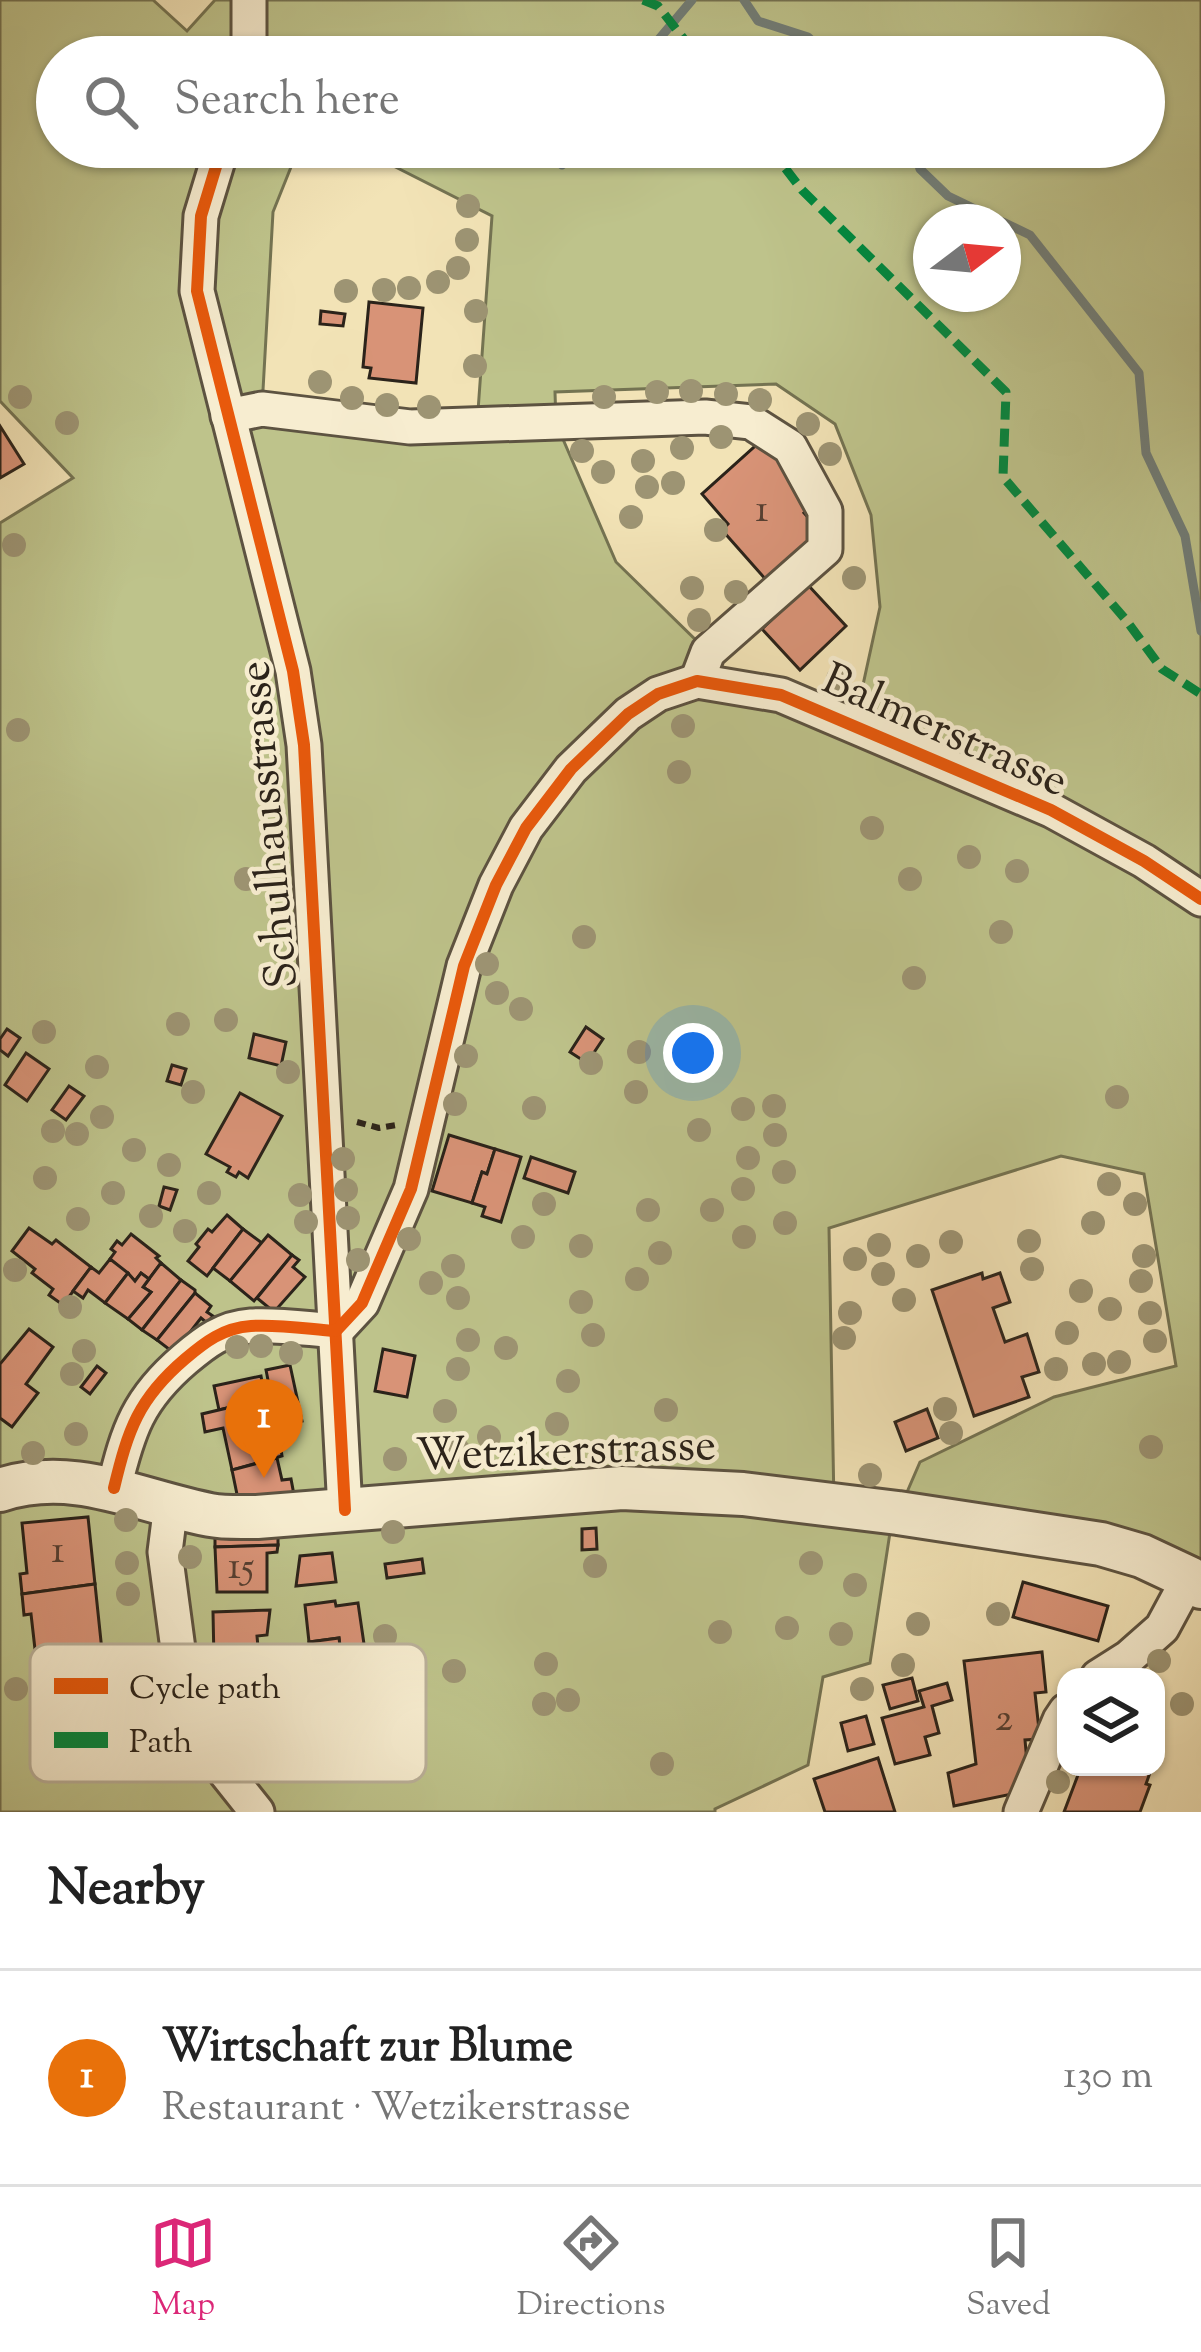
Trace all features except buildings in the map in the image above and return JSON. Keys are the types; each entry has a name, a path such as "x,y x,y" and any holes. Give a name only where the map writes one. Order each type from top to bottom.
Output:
{"street":[{"path":"249,0 249,36"},
{"name":"Schulhausstrasse","path":"216,168 201,216 197,291 293,671 304,746 344,1510"},
{"path":"114,1488 125,1442 146,1396 213,1335 249,1326 336,1330 362,1303 411,1190 464,966 496,885 526,828 571,769 628,714 658,694 697,680 708,652 825,549 825,511 790,447 751,422 705,417 410,428 262,409 228,416"},
{"name":"Balmerstrasse","path":"697,680 781,695 1051,810 1201,899"},
{"name":"Wetzikerstrasse","path":"0,1490 53,1480 114,1488 213,1516 622,1488 743,1494 1101,1544 1142,1556 1195,1582"},
{"path":"171,1504 165,1552 177,1644"},
{"path":"1112,1668 1162,1628 1195,1582"},
{"path":"1021,1812 1057,1727"},
{"path":"233,1782 256,1812"}],"path":[{"path":"324,1114 426,1134"}],"green space":[{"path":"0,0 153,0 187,31 215,0 1201,0 1201,1587 898,1513 920,1462 1054,1397 1176,1366 1144,1174 1061,1156 829,1228 834,1505 893,1513 870,1663 823,1677 808,1765 715,1812 0,1812 0,523 73,478 0,401","holes":["36,36 1165,36 1165,168 397,168 492,216 477,425 262,408 273,212 291,168 36,168","776,384 835,424 871,515 880,607 854,726 698,680 708,652 616,562 556,423 555,392"]}],"waterway":[{"path":"662,36 692,0"},
{"path":"744,0 758,21 805,36"},
{"path":"920,168 948,196 965,204"},
{"path":"1021,231 1030,235 1139,373 1146,453 1185,536 1201,631"}],"marked path":[{"path":"643,0 658,6 682,36"},
{"path":"785,168 1006,392 1003,477 1162,669 1201,694"}],"cycle path":[{"path":"216,168 201,216 197,291 293,671 304,745 345,1510"},
{"path":"114,1488 130,1432 146,1402 200,1347 241,1327 336,1331 362,1303 411,1189 464,966 496,885 526,828 571,769 628,714 658,694 697,681 781,695 1051,810 1201,899"}],"place":[{"name":"Wirtschaft zur Blume","path":"264,1478"}]}
